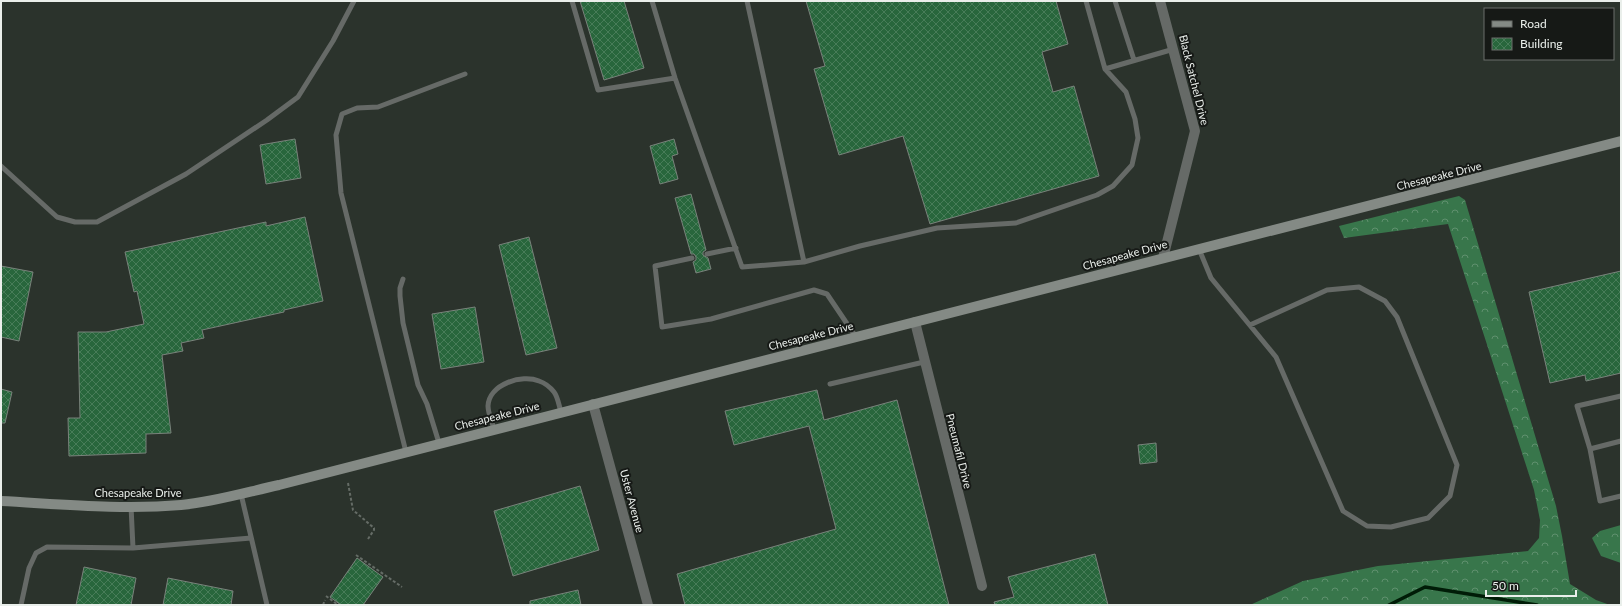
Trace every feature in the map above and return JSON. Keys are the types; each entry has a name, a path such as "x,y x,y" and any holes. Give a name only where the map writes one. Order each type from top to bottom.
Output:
{"street":[{"name":"Black Satchel Drive","path":"1160,1 1195,131 1163,258"},
{"name":"Chesapeake Drive","path":"1,501 131,506 181,505 241,494 1621,141"},
{"name":"Pneumafil Drive","path":"915,322 982,586"},
{"name":"Uster Avenue","path":"593,404 648,605"}],"lane":[{"path":"1,166 57,217 75,222 97,222 186,174 267,120 298,96 333,41 354,1"},
{"path":"572,1 598,90 675,78"},
{"path":"652,1 675,78 742,267 804,262 860,246 937,228 1016,223 1097,195 1113,186 1132,165 1138,138 1135,119 1126,92 1105,69 1086,1"},
{"path":"747,1 804,262"},
{"path":"1115,1 1134,60"},
{"path":"1105,69 1174,49"},
{"path":"406,452 341,193 336,136 342,114 357,108 378,108 465,74"},
{"path":"707,254 736,248"},
{"path":"1199,248 1211,278 1276,357 1344,511 1367,526 1391,527 1428,518 1450,496 1457,465 1398,317 1385,301 1359,287 1327,290 1250,325"},
{"path":"692,258 655,266 662,327 711,319 814,290 827,294 856,337"},
{"path":"403,279 400,288 400,296 403,324 418,385 439,444"},
{"path":"830,384 924,362"},
{"path":"494,429 489,413 488,405 490,398 498,387 519,379 535,380 549,386 555,393 561,412"},
{"path":"1621,396 1577,406 1590,449 1600,501 1621,496"},
{"path":"1590,449 1621,441"},
{"path":"241,494 250,538 267,605"},
{"path":"131,506 133,548"},
{"path":"21,605 29,568 36,553 47,547 133,548 250,538"}],"path":[{"path":"348,483 353,510 374,528 368,538"},
{"path":"356,555 402,587"},
{"path":"326,596 338,605"},
{"path":"323,605 325,600"}],"green space":[{"path":"1459,196 1465,200 1556,506 1570,584 1596,600 1610,605 1250,605 1303,581 1378,566 1528,551 1539,538 1540,520 1534,490 1448,224 1344,238 1339,226"},
{"path":"1621,525 1621,563 1601,556 1592,538 1600,531"}],"building":[{"path":"580,1 624,1 644,68 604,80"},
{"path":"806,1 1056,1 1068,44 1042,52 1053,92 1074,86 1099,176 930,224 903,136 839,155 814,69 825,66"},
{"path":"295,139 301,178 266,184 260,145"},
{"path":"674,139 678,154 672,156 678,179 660,184 650,146"},
{"path":"691,194 706,250 703,252 703,255 708,258 711,269 696,273 693,262 696,260 696,257 694,254 691,254 675,198"},
{"path":"305,217 323,301 284,310 284,312 202,330 204,338 181,343 183,351 162,355 171,433 146,434 146,453 69,456 68,418 80,418 78,332 106,332 144,324 137,291 134,292 125,252 266,222 266,226"},
{"path":"529,237 557,348 526,355 499,245"},
{"path":"1,266 33,272 19,341 1,337"},
{"path":"1621,271 1621,373 1586,381 1585,375 1550,383 1529,292"},
{"path":"475,307 484,362 441,369 432,314"},
{"path":"1,389 12,392 5,423 1,423"},
{"path":"817,390 824,420 897,400 949,605 685,605 677,574 836,529 809,426 734,445 725,411"},
{"path":"1156,443 1157,462 1140,464 1138,445"},
{"path":"580,486 599,550 513,576 494,511"},
{"path":"1095,554 1108,605 995,605 994,602 1014,597 1008,577"},
{"path":"357,558 383,577 363,605 341,605 330,597"},
{"path":"84,567 136,578 131,605 76,605"},
{"path":"168,578 233,591 231,605 163,605"},
{"path":"578,590 581,605 530,605 530,601"}],"waterway":[{"path":"1389,605 1425,587 1537,605"}]}
